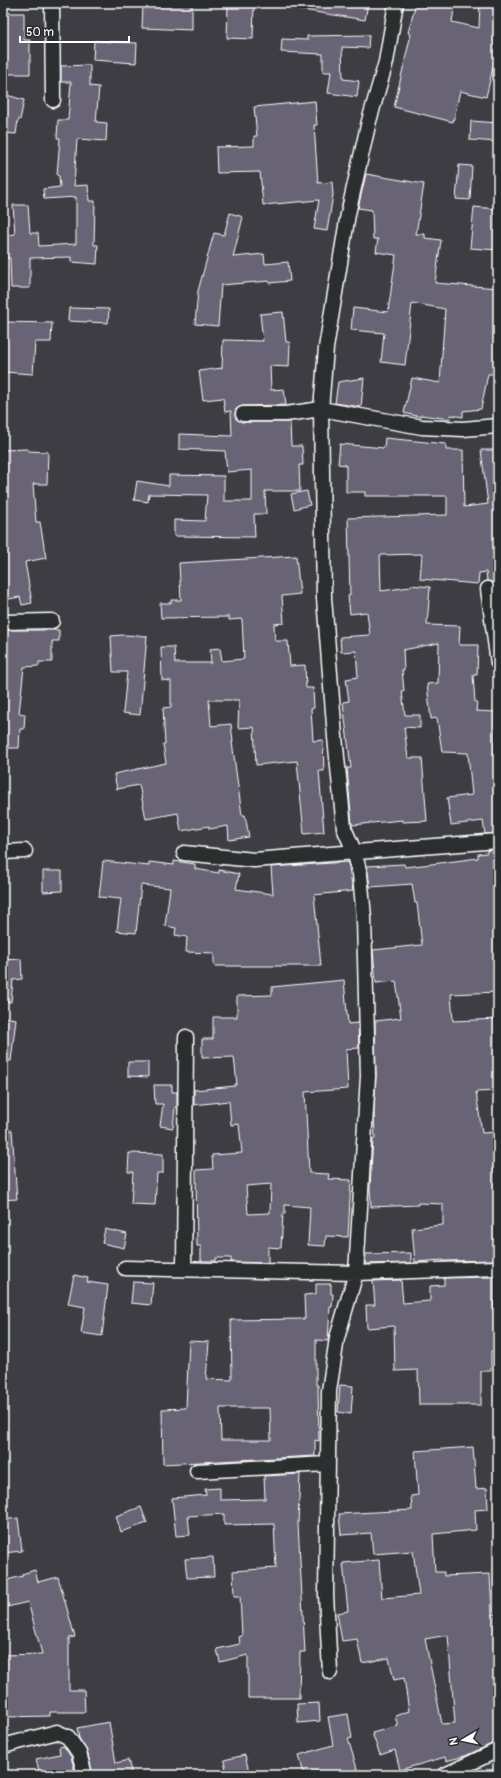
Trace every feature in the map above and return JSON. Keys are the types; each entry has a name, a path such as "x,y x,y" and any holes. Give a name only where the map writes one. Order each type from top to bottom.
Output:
{"street":[{"path":"52,3 53,100"},
{"path":"330,1672 326,1594 329,1391 337,1338 356,1273 368,1076 364,918 360,874 354,851 344,828 324,598 321,409 326,348 348,214 369,121 386,62 396,3"},
{"path":"243,414 286,414 321,409 422,427 463,429 498,426"},
{"path":"488,589 498,663"},
{"path":"3,622 52,621"},
{"path":"184,853 254,860 326,855 354,851 498,841"},
{"path":"3,852 25,850"},
{"path":"184,1269 186,1037"},
{"path":"125,1268 356,1273 498,1268"},
{"path":"197,1471 327,1464"},
{"path":"3,1746 57,1732 68,1737 79,1753 85,1775"},
{"path":"445,1775 498,1750"}],"building":[{"path":"143,3 192,3 192,30 142,28"},
{"path":"228,3 254,3 253,39 227,38"},
{"path":"297,3 368,3 365,20 296,9"},
{"path":"416,3 455,3 452,22 479,28 480,3 498,3 498,46 486,97 460,91 453,122 394,107 411,34 408,33"},
{"path":"3,13 24,13 24,40 30,40 30,74 3,74"},
{"path":"369,35 368,48 342,47 343,79 359,81 357,97 328,93 331,72 323,72 323,54 281,52 282,39 307,40 307,36"},
{"path":"94,41 137,43 136,63 93,60"},
{"path":"90,65 90,86 99,87 96,122 107,123 106,141 77,139 74,186 88,185 89,201 95,201 94,245 98,245 97,264 71,262 71,257 30,258 30,288 11,288 10,258 3,258 3,235 15,234 13,205 28,205 30,233 38,233 39,246 76,244 76,197 44,199 43,189 60,187 59,176 57,175 60,138 57,138 58,120 68,120 71,82 61,82 61,66"},
{"path":"3,94 24,100 20,120 18,120 16,134 3,133"},
{"path":"315,101 317,125 314,125 318,183 332,182 333,195 327,231 314,229 319,200 263,205 260,172 217,173 216,147 254,146 254,136 257,136 254,107"},
{"path":"471,121 498,123 498,142 470,140"},
{"path":"459,165 472,166 470,200 456,199"},
{"path":"366,174 424,184 416,234 425,234 425,238 441,240 435,283 498,288 498,374 488,374 481,409 463,411 463,417 451,415 450,419 421,415 421,417 404,413 412,378 440,383 445,309 412,303 405,365 381,362 384,333 351,330 353,308 388,312 396,255 376,252 378,239 373,239 372,210 358,208"},
{"path":"474,207 498,209 498,250 470,248"},
{"path":"230,213 243,217 233,257 264,254 265,264 288,262 290,281 269,283 269,281 221,285 218,326 195,324 198,291 214,233 224,235"},
{"path":"69,308 109,309 108,323 68,321"},
{"path":"283,312 286,342 290,342 289,367 270,366 271,390 284,389 286,405 243,406 236,409 235,414 236,419 243,422 290,422 291,446 302,446 303,465 299,465 300,491 265,491 266,514 254,514 255,537 174,536 174,520 205,521 207,495 149,494 148,502 134,500 137,481 169,486 169,475 224,476 224,501 252,501 252,470 227,472 225,451 179,449 179,434 232,436 231,411 225,412 223,398 203,400 199,371 222,368 223,340 263,341 260,314"},
{"path":"3,322 52,323 51,342 35,342 33,374 3,372"},
{"path":"364,378 361,407 335,403 338,382"},
{"path":"385,438 446,444 446,450 463,450 464,507 488,504 481,450 498,450 498,600 495,584 487,581 486,572 479,573 478,584 420,579 422,554 380,555 381,591 410,587 411,585 430,587 427,625 460,626 459,645 478,645 477,675 473,675 475,702 477,702 476,711 495,712 494,771 498,770 498,833 485,834 483,821 451,825 447,798 472,795 468,753 442,752 437,718 431,719 427,684 438,683 439,643 403,650 404,670 402,670 404,691 402,691 405,715 420,715 420,728 404,727 408,758 422,758 427,821 402,822 402,820 352,825 347,768 351,768 343,702 349,701 346,679 358,677 356,651 341,652 340,637 370,635 367,612 350,614 348,596 350,595 348,518 447,515 447,496 365,496 365,492 346,492 346,465 338,464 340,444 384,448"},
{"path":"28,449 28,451 48,452 47,484 33,484 36,522 40,522 46,558 25,562 32,603 22,605 20,597 3,600 3,450"},
{"path":"307,491 310,505 294,509 291,494"},
{"path":"296,556 300,594 282,596 284,623 274,624 275,641 288,641 290,666 305,665 306,688 313,688 314,708 311,709 313,741 323,740 324,771 319,771 324,832 304,834 297,761 256,765 254,727 238,728 239,700 209,700 211,726 231,724 242,815 245,815 249,837 229,840 228,826 209,829 209,826 181,831 178,813 146,819 139,785 117,789 114,774 166,763 163,744 165,744 163,708 171,707 171,681 162,680 161,647 174,647 175,663 211,663 210,649 220,648 222,661 244,659 242,619 229,620 229,617 161,618 160,603 171,603 171,600 181,600 179,563"},
{"path":"3,630 59,630 59,641 52,641 52,662 39,662 39,666 24,667 19,713 25,714 24,729 20,729 19,748 3,748"},
{"path":"111,636 147,636 140,715 123,713 127,672 113,672"},
{"path":"487,850 498,850 498,992 451,994 453,1021 498,1019 498,1091 476,1092 482,1133 498,1132 498,1260 443,1260 415,1262 412,1228 443,1225 443,1204 418,1203 418,1205 371,1207 370,1187 373,1139 375,1139 375,1021 401,1018 396,981 376,983 373,950 422,945 417,903 415,903 412,884 370,887 367,866 404,864 405,867 478,858 478,854 487,853"},
{"path":"103,861 149,866 149,862 174,865 174,861 195,864 195,869 219,873 219,870 239,874 236,889 273,894 271,867 348,862 353,891 314,895 321,966 214,966 214,953 186,952 187,937 175,935 176,928 165,926 170,888 141,885 136,933 117,931 121,899 99,897"},
{"path":"43,871 62,871 62,891 43,892"},
{"path":"21,959 22,979 13,980 11,1002 3,1002 3,960"},
{"path":"344,980 348,1024 358,1023 359,1048 346,1049 348,1089 305,1092 309,1173 329,1174 328,1179 351,1180 348,1237 326,1236 325,1246 308,1245 310,1207 285,1205 281,1248 268,1247 268,1263 231,1262 231,1258 216,1258 216,1261 201,1261 201,1246 197,1246 196,1170 213,1169 212,1155 242,1153 239,1124 231,1125 229,1101 194,1105 194,1090 235,1086 235,1084 237,1084 234,1057 202,1058 202,1039 213,1039 213,1017 237,1017 237,996 272,995 272,987","holes":["271,1184 270,1213 248,1214 246,1186"]},
{"path":"3,1017 16,1019 11,1061 3,1061"},
{"path":"128,1062 148,1062 148,1077 128,1076"},
{"path":"154,1085 172,1085 172,1092 177,1092 177,1107 175,1107 173,1128 160,1126 163,1104 155,1104"},
{"path":"12,1130 17,1199 3,1200 3,1131"},
{"path":"129,1153 163,1154 163,1173 157,1173 155,1205 131,1204 133,1172 128,1172"},
{"path":"105,1229 127,1234 124,1248 102,1243"},
{"path":"411,1253 411,1263 365,1264 366,1254"},
{"path":"74,1275 88,1278 87,1282 108,1285 102,1336 81,1333 85,1307 68,1304"},
{"path":"494,1277 494,1351 491,1351 491,1371 481,1371 481,1405 419,1405 418,1370 395,1371 394,1326 367,1328 366,1305 375,1305 373,1281 401,1280 403,1303 430,1301 430,1286 444,1285 444,1278"},
{"path":"133,1282 153,1283 151,1305 131,1303"},
{"path":"316,1284 331,1284 331,1294 333,1294 332,1307 330,1307 328,1341 316,1340 316,1385 318,1385 319,1441 315,1440 315,1456 163,1464 162,1409 186,1408 189,1341 209,1342 206,1379 232,1380 231,1320 305,1319 304,1295 316,1294","holes":["220,1408 270,1408 271,1440 221,1440"]},
{"path":"340,1385 353,1386 351,1414 338,1412"},
{"path":"473,1447 476,1489 487,1488 488,1509 475,1510 476,1530 433,1534 435,1572 444,1572 444,1576 490,1574 492,1614 498,1614 498,1720 495,1720 496,1742 465,1756 446,1761 445,1757 400,1770 395,1750 380,1755 372,1733 398,1726 395,1716 409,1711 404,1678 394,1680 389,1658 362,1663 357,1639 342,1641 337,1613 348,1611 343,1563 379,1560 382,1598 419,1595 413,1551 373,1554 371,1533 341,1535 339,1514 412,1510 411,1496 418,1495 415,1451","holes":["448,1635 455,1723 442,1724 425,1639"]},
{"path":"300,1474 298,1524 305,1652 300,1652 299,1698 248,1698 248,1655 220,1662 217,1649 240,1644 239,1637 242,1636 240,1596 234,1596 233,1571 276,1568 274,1524 224,1525 224,1514 188,1516 190,1535 176,1536 172,1498 206,1495 205,1489 220,1488 220,1500 265,1499 264,1476"},
{"path":"141,1507 147,1523 121,1532 116,1516"},
{"path":"18,1518 22,1551 3,1553 3,1520"},
{"path":"213,1557 214,1577 187,1578 185,1559"},
{"path":"35,1570 38,1582 58,1577 75,1637 69,1638 69,1690 84,1690 85,1712 50,1712 50,1716 3,1717 3,1655 42,1654 28,1602 3,1608 3,1581 23,1576 22,1574"},
{"path":"319,1703 320,1721 298,1723 297,1704"},
{"path":"348,1714 352,1738 348,1739 359,1775 304,1775 299,1755 333,1745 328,1717"},
{"path":"109,1722 116,1763 128,1760 132,1775 93,1775 87,1751 79,1738 77,1728"},
{"path":"64,1746 71,1757 76,1775 40,1775 36,1759 60,1754 59,1747"},
{"path":"245,1755 249,1772 243,1773 243,1775 227,1775 224,1760"}]}
